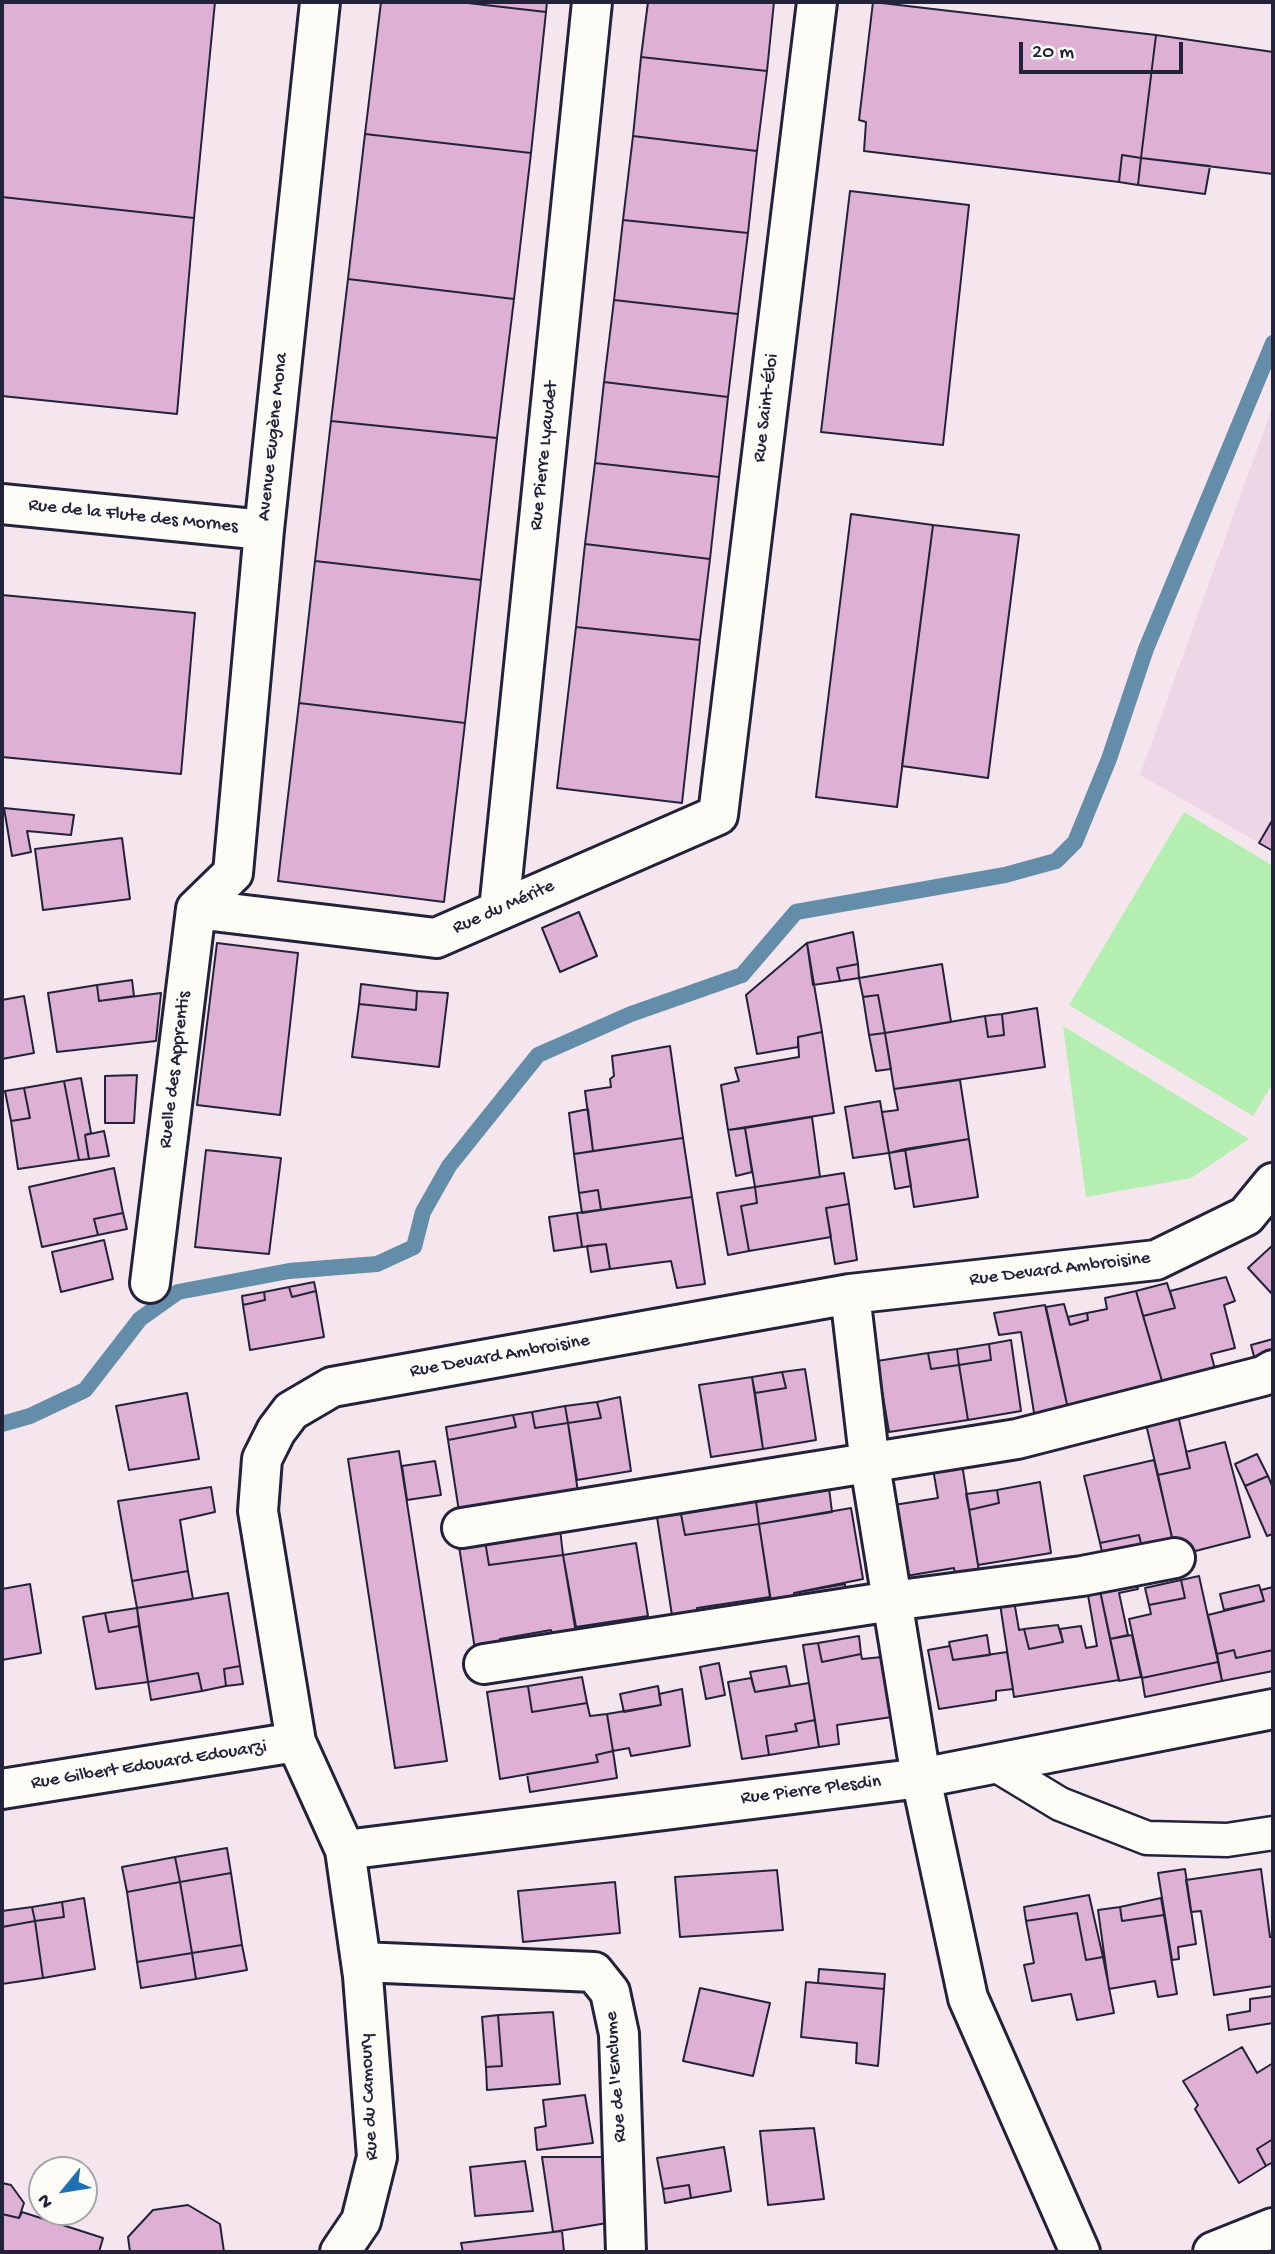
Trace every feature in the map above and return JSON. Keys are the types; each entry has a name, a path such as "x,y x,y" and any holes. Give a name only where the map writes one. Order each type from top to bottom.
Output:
{"street":[{"name":"Avenue Eugène Mona","path":"195,909 233,873 264,530 320,2"},
{"name":"Rue Pierre Lyaudet","path":"499,910 592,2"},
{"name":"Rue Saint-Éloi","path":"718,815 817,2"},
{"name":"Rue de la Flute des Mornes","path":"2,504 264,530"},
{"name":"Rue du Mérite","path":"195,909 436,938 718,815"},
{"name":"Ruelle des Apprentis","path":"150,1283 195,909"},
{"name":"Rue Devard Ambroisine","path":"362,1969 345,1850 296,1742 258,1511 262,1460 276,1431 291,1411 332,1387 850,1294 1156,1260 1246,1216 1273,1183"},
{"path":"850,1294 870,1465 920,1778 968,1998 1080,2252"},
{"path":"462,1528 870,1465 1017,1439 1263,1376 1273,1370"},
{"path":"484,1664 892,1601 1070,1578 1175,1558"},
{"name":"Rue Pierre Plesdin","path":"345,1850 920,1778 1273,1709"},
{"name":"Rue Gilbert Edouard Edouarzi","path":"2,1789 296,1742"},
{"name":"Rue du Camoury","path":"340,2252 361,2221 377,2157 362,1969"},
{"name":"Rue de l'Enclume","path":"362,1969 594,1972 610,1992 618,2034 626,2252"},
{"path":"1213,2252 1273,2228"}],"lane":[{"path":"994,1764 1060,1804 1147,1838 1227,1840 1273,1833"}],"shaded area":[{"path":"1273,405 1273,851 1140,775"}],"green space":[{"path":"1184,812 1273,866 1273,1083 1253,1116 1069,1005"},
{"path":"1063,1026 1249,1139 1191,1178 1086,1197"}],"building":[{"path":"2,2 215,2 194,218 2,197"},
{"path":"381,2 459,2 546,12 531,153 365,134"},
{"path":"459,2 547,2 546,12"},
{"path":"648,2 774,2 767,71 641,57"},
{"path":"873,2 1156,35 1141,158 1122,155 1119,182 864,151 866,122 859,120"},
{"path":"1156,35 1273,52 1273,174 1141,158"},
{"path":"641,57 767,71 757,151 633,136"},
{"path":"365,134 531,153 514,299 348,279"},
{"path":"633,136 757,151 748,233 623,220"},
{"path":"1122,155 1141,158 1138,185 1119,182"},
{"path":"1141,158 1210,166 1205,194 1138,185"},
{"path":"850,191 969,205 943,445 821,432"},
{"path":"2,197 194,218 177,414 2,396"},
{"path":"623,220 748,233 738,314 614,300"},
{"path":"348,279 514,299 497,438 331,421"},
{"path":"614,300 738,314 728,397 604,382"},
{"path":"604,382 728,397 719,477 595,463"},
{"path":"331,421 497,438 481,580 315,561"},
{"path":"595,463 719,477 710,559 585,544"},
{"path":"851,514 933,525 897,807 816,797"},
{"path":"933,525 1019,535 988,778 902,766"},
{"path":"585,544 710,559 700,640 576,627"},
{"path":"315,561 481,580 465,723 299,703"},
{"path":"2,595 195,613 181,774 2,757"},
{"path":"576,627 700,640 682,803 557,788"},
{"path":"299,703 465,723 444,902 278,881"},
{"path":"4,808 74,815 71,835 27,831 31,852 12,856"},
{"path":"1273,819 1273,851 1259,843"},
{"path":"122,838 130,899 43,910 35,849"},
{"path":"579,912 597,956 560,972 542,928"},
{"path":"853,932 858,964 837,968 840,981 813,985 807,943"},
{"path":"217,943 298,953 280,1115 197,1105"},
{"path":"807,943 822,1032 798,1037 798,1047 757,1054 746,995"},
{"path":"858,964 859,978 840,981 837,968"},
{"path":"942,964 951,1022 885,1033 878,995 863,997 859,978"},
{"path":"132,980 134,996 99,1001 97,985"},
{"path":"361,984 417,991 416,1010 359,1004"},
{"path":"97,985 99,1001 161,993 156,1041 57,1052 48,993"},
{"path":"417,991 448,993 439,1067 352,1057 359,1004 416,1010"},
{"path":"878,995 885,1033 869,1035 863,997"},
{"path":"24,996 34,1053 2,1059 2,1000"},
{"path":"1037,1008 1045,1067 894,1089 885,1033 985,1016 988,1037 1004,1035 1002,1014"},
{"path":"1002,1014 1004,1035 988,1037 985,1016"},
{"path":"822,1032 834,1113 728,1130 721,1085 739,1081 735,1068 799,1057 798,1037"},
{"path":"885,1033 891,1069 876,1071 869,1035"},
{"path":"670,1046 683,1138 593,1151 585,1091 611,1087 610,1079 614,1076 612,1056"},
{"path":"137,1075 134,1123 105,1123 105,1076"},
{"path":"81,1078 91,1133 85,1135 89,1159 79,1160 64,1081"},
{"path":"960,1080 969,1139 889,1153 882,1112 898,1110 894,1089"},
{"path":"64,1081 79,1160 18,1169 11,1121 30,1118 24,1088"},
{"path":"24,1088 30,1118 11,1121 5,1091"},
{"path":"880,1101 889,1153 853,1158 845,1107"},
{"path":"588,1109 593,1151 574,1154 569,1113"},
{"path":"812,1117 820,1177 755,1187 745,1128"},
{"path":"745,1128 752,1172 736,1176 728,1130"},
{"path":"104,1131 109,1156 89,1159 85,1135"},
{"path":"683,1138 692,1197 601,1210 598,1190 579,1193 574,1154"},
{"path":"969,1139 978,1197 914,1207 905,1149"},
{"path":"905,1149 911,1186 895,1189 889,1153"},
{"path":"206,1150 281,1158 269,1254 195,1247"},
{"path":"114,1168 123,1213 94,1219 98,1235 42,1247 29,1187"},
{"path":"844,1173 849,1204 826,1208 831,1237 749,1251 741,1206 757,1203 755,1187"},
{"path":"755,1187 757,1203 741,1206 749,1251 728,1255 717,1193"},
{"path":"598,1190 601,1210 582,1213 579,1193"},
{"path":"692,1197 705,1284 677,1288 671,1261 610,1269 606,1244 582,1247 577,1213"},
{"path":"849,1204 857,1260 835,1264 826,1208"},
{"path":"123,1213 127,1229 98,1235 94,1219"},
{"path":"577,1213 582,1247 554,1251 549,1217"},
{"path":"104,1240 113,1279 61,1292 52,1252"},
{"path":"606,1244 610,1269 591,1272 587,1246"},
{"path":"1273,1245 1273,1295 1248,1268"},
{"path":"1226,1277 1235,1301 1224,1305 1235,1348 1211,1354 1217,1377 1165,1391 1143,1316 1175,1308 1170,1291"},
{"path":"314,1282 316,1291 292,1297 289,1287"},
{"path":"1167,1283 1175,1308 1143,1316 1136,1291"},
{"path":"289,1287 292,1297 316,1291 324,1337 250,1350 243,1305 265,1300 264,1292"},
{"path":"1136,1291 1166,1395 1070,1418 1046,1307 1064,1304 1070,1325 1088,1320 1087,1313 1107,1309 1105,1298"},
{"path":"264,1292 265,1300 243,1305 242,1296"},
{"path":"1045,1305 1070,1418 1036,1425 1021,1332 999,1335 994,1313"},
{"path":"1087,1313 1088,1320 1070,1325 1068,1317"},
{"path":"1273,1339 1273,1360 1256,1364 1251,1345"},
{"path":"1011,1340 1021,1411 968,1420 959,1365 991,1360 989,1344"},
{"path":"989,1344 991,1360 959,1365 957,1349"},
{"path":"957,1349 959,1365 931,1369 928,1353"},
{"path":"928,1353 931,1369 959,1365 968,1420 889,1432 877,1361"},
{"path":"805,1369 816,1440 763,1449 755,1393 786,1388 782,1372"},
{"path":"782,1372 786,1388 755,1393 752,1377"},
{"path":"752,1377 763,1449 711,1457 699,1385"},
{"path":"187,1393 199,1459 129,1470 116,1406"},
{"path":"620,1397 631,1471 577,1480 568,1423 601,1418 597,1402"},
{"path":"597,1402 601,1418 568,1423 565,1406"},
{"path":"565,1406 568,1423 535,1428 532,1412"},
{"path":"1177,1411 1190,1468 1158,1475 1145,1420"},
{"path":"532,1412 535,1428 568,1423 579,1499 460,1518 448,1440 516,1427 513,1415"},
{"path":"513,1415 516,1427 448,1440 446,1427"},
{"path":"1225,1442 1250,1537 1176,1556 1158,1475 1190,1468 1186,1452"},
{"path":"399,1451 447,1761 395,1768 348,1459"},
{"path":"1257,1454 1268,1476 1245,1486 1235,1464"},
{"path":"961,1458 979,1571 955,1575 954,1568 906,1576 894,1505 938,1498 932,1463"},
{"path":"1154,1460 1175,1550 1144,1556 1139,1535 1100,1543 1084,1476"},
{"path":"435,1461 441,1495 407,1500 402,1466"},
{"path":"1268,1476 1273,1488 1273,1534 1267,1536 1245,1486"},
{"path":"1040,1482 1051,1553 978,1565 969,1510 999,1503 997,1490"},
{"path":"211,1487 215,1512 180,1520 188,1571 132,1581 118,1501"},
{"path":"829,1488 832,1512 759,1524 756,1501"},
{"path":"997,1490 999,1503 969,1510 966,1494"},
{"path":"756,1501 759,1524 685,1535 681,1514"},
{"path":"851,1508 863,1579 794,1593 796,1603 772,1608 759,1524"},
{"path":"681,1514 685,1535 759,1524 770,1597 697,1608 699,1619 673,1622 657,1517"},
{"path":"560,1529 563,1555 489,1565 485,1541"},
{"path":"1139,1535 1144,1556 1105,1564 1100,1543"},
{"path":"485,1541 489,1565 563,1555 577,1639 554,1643 551,1630 500,1639 502,1652 476,1656 459,1546"},
{"path":"636,1543 648,1616 576,1627 563,1555"},
{"path":"188,1571 193,1599 137,1608 132,1581"},
{"path":"1134,1573 1138,1589 1119,1593 1128,1635 1110,1639 1098,1581"},
{"path":"1199,1576 1218,1662 1142,1678 1129,1619 1151,1614 1149,1605 1185,1598 1181,1580"},
{"path":"1181,1580 1185,1598 1149,1605 1145,1588"},
{"path":"1098,1581 1119,1680 1014,1697 999,1597 1013,1595 1019,1630 1024,1629 1029,1649 1063,1642 1060,1629 1081,1626 1086,1648 1097,1646 1086,1584"},
{"path":"30,1584 41,1653 2,1660 2,1589"},
{"path":"845,1584 846,1596 796,1603 794,1593"},
{"path":"1259,1585 1264,1601 1224,1610 1220,1594"},
{"path":"1273,1587 1273,1650 1236,1658 1234,1650 1217,1654 1208,1615 1264,1601 1261,1590"},
{"path":"228,1593 240,1666 224,1669 226,1686 202,1691 198,1673 148,1682 137,1608"},
{"path":"770,1597 772,1608 699,1619 697,1608"},
{"path":"137,1608 139,1626 109,1632 105,1613"},
{"path":"105,1613 109,1632 139,1626 148,1682 96,1689 83,1617"},
{"path":"1058,1625 1063,1642 1029,1649 1024,1629"},
{"path":"551,1630 554,1643 502,1652 500,1639"},
{"path":"987,1635 990,1655 953,1660 949,1642"},
{"path":"1132,1635 1141,1677 1119,1681 1110,1639"},
{"path":"859,1636 861,1654 822,1662 818,1643"},
{"path":"818,1643 822,1662 861,1654 862,1659 882,1657 892,1717 837,1725 839,1744 819,1747 803,1645"},
{"path":"950,1646 953,1660 1007,1652 1013,1689 996,1691 996,1700 939,1709 928,1650"},
{"path":"1234,1650 1236,1658 1273,1650 1273,1671 1222,1681 1217,1654"},
{"path":"1218,1662 1222,1681 1145,1697 1142,1678"},
{"path":"719,1663 725,1695 706,1699 700,1667"},
{"path":"240,1666 243,1684 226,1686 224,1669"},
{"path":"786,1666 790,1686 755,1692 750,1672"},
{"path":"198,1673 202,1691 151,1700 148,1682"},
{"path":"582,1677 587,1703 532,1712 528,1686"},
{"path":"751,1678 755,1692 809,1683 815,1720 795,1724 797,1731 766,1736 769,1755 742,1759 728,1682"},
{"path":"528,1686 532,1712 587,1703 590,1716 607,1714 613,1751 596,1755 598,1762 500,1779 487,1692"},
{"path":"658,1686 661,1705 624,1712 620,1694"},
{"path":"682,1689 690,1746 631,1756 629,1748 613,1751 607,1714 661,1705 659,1694"},
{"path":"815,1720 819,1747 769,1755 766,1736 797,1731 795,1724"},
{"path":"613,1751 617,1778 530,1792 527,1774 598,1762 596,1755"},
{"path":"227,1848 231,1873 180,1882 175,1857"},
{"path":"175,1857 180,1882 127,1892 122,1867"},
{"path":"1185,1869 1196,1944 1178,1947 1179,1959 1172,1960 1158,1873"},
{"path":"1261,1869 1270,1937 1273,1937 1273,1986 1214,1995 1201,1911 1191,1912 1186,1880"},
{"path":"777,1870 783,1930 680,1937 675,1877"},
{"path":"231,1873 242,1945 192,1953 180,1882"},
{"path":"180,1882 192,1953 137,1962 127,1892"},
{"path":"615,1882 620,1933 523,1942 518,1891"},
{"path":"1089,1895 1103,1957 1086,1960 1077,1913 1026,1921 1024,1907"},
{"path":"84,1898 95,1969 43,1978 35,1921 64,1917 62,1902"},
{"path":"1161,1898 1164,1915 1122,1921 1120,1907"},
{"path":"62,1902 64,1917 35,1921 32,1907"},
{"path":"32,1907 35,1921 2,1927 2,1911"},
{"path":"1120,1907 1122,1921 1164,1915 1177,1994 1158,1997 1155,1981 1109,1989 1098,1910"},
{"path":"1077,1913 1086,1960 1103,1957 1114,2013 1077,2020 1071,1994 1032,2001 1024,1965 1034,1963 1026,1921"},
{"path":"35,1921 43,1978 2,1984 2,1927"},
{"path":"242,1945 247,1970 196,1979 192,1953"},
{"path":"192,1953 196,1979 141,1988 137,1962"},
{"path":"819,1969 885,1974 884,1989 818,1983"},
{"path":"806,1982 884,1989 878,2066 856,2063 857,2043 801,2037"},
{"path":"700,1988 770,2003 753,2076 683,2061"},
{"path":"1273,1996 1273,2023 1229,2030 1227,2015 1250,2011 1250,1999"},
{"path":"553,2012 560,2084 487,2090 486,2067 502,2066 498,2015"},
{"path":"498,2015 502,2066 486,2067 482,2017"},
{"path":"1242,2047 1257,2073 1273,2063 1273,2139 1257,2149 1266,2166 1239,2183 1195,2109 1198,2105 1183,2081"},
{"path":"585,2095 593,2143 537,2150 535,2128 546,2126 543,2100"},
{"path":"814,2128 824,2199 768,2205 760,2131"},
{"path":"1273,2139 1273,2162 1266,2166 1257,2149"},
{"path":"724,2147 731,2191 691,2198 689,2185 663,2189 657,2158"},
{"path":"542,2157 611,2157 613,2222 553,2232"},
{"path":"525,2161 533,2211 475,2216 470,2167"},
{"path":"2,2183 11,2185 24,2203 19,2218 2,2214"},
{"path":"689,2185 691,2198 665,2203 663,2189"},
{"path":"188,2205 220,2224 224,2252 130,2252 128,2237 153,2210"},
{"path":"22,2212 28,2214 28,2226 66,2226 103,2238 99,2252 2,2252 2,2214 19,2218"},
{"path":"562,2231 564,2252 463,2252 461,2243"}],"waterway":[{"path":"2,1424 30,1416 85,1390 140,1319 178,1292 289,1271 377,1264 414,1247 423,1212 449,1166 538,1055 631,1014 742,975 796,912 1005,875 1056,861 1075,842 1109,759 1146,649 1273,343"}]}
